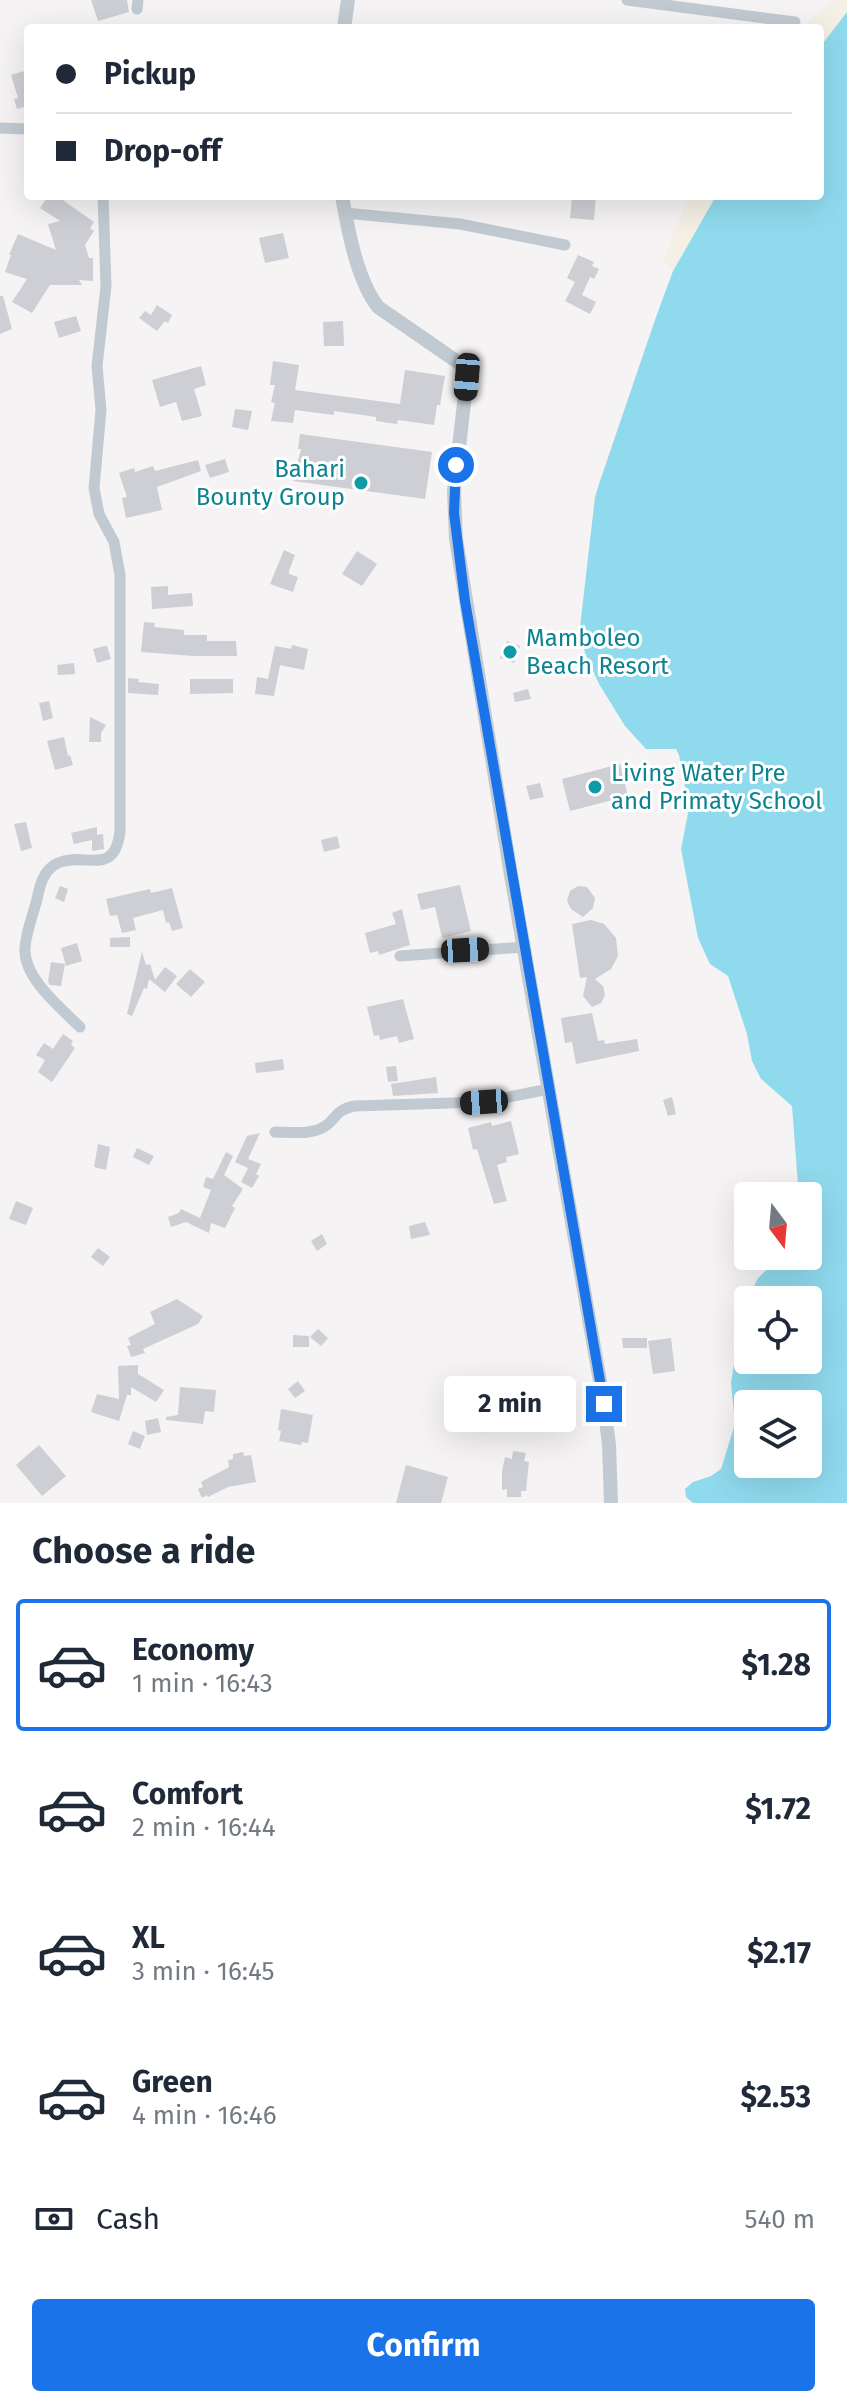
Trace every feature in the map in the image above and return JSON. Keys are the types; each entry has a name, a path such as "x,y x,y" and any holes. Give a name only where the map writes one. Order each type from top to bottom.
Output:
{"street":[{"path":"345,24 348,0"},
{"path":"627,0 795,22"},
{"path":"0,128 24,129"},
{"path":"80,1027 49,997 35,978 26,961 25,948 41,883 48,870 59,863 73,860 92,862 106,859 118,846 120,832 120,575 118,552 99,514 94,488 101,410 97,366 107,259 103,200"},
{"path":"343,200 369,296 378,307 459,363 467,377 454,491 456,539 604,1404 611,1503"},
{"path":"345,213 460,224 565,245"},
{"path":"400,956 524,947"},
{"path":"275,1132 310,1132 322,1128 337,1113 355,1106 484,1102 549,1089"}],"sand":[{"path":"834,0 847,0 847,12 824,42 824,24 806,24"},
{"path":"687,200 714,200 673,271 663,260"}],"water":[{"path":"847,12 847,1503 693,1503 686,1497 685,1489 693,1482 721,1469 734,1427 734,1478 822,1478 822,1390 734,1390 734,1414 731,1383 734,1363 734,1374 822,1374 822,1286 754,1286 766,1270 822,1270 822,1182 798,1182 792,1106 761,1079 752,1061 747,1034 728,976 710,964 698,938 681,849 689,808 679,755 676,749 646,749 625,726 599,684 585,653 580,627 595,497 673,271 714,200 824,200 824,42"}],"building":[{"path":"91,0 127,0 129,12 98,21"},
{"path":"24,71 24,107 17,109 14,99 18,98 11,75"},
{"path":"45,200 63,200 94,222 90,228 94,231 85,245 89,258 93,258 93,281 79,280 82,285 50,285 32,313 12,302 27,279 5,272 18,234 56,250 48,224 60,221 40,208"},
{"path":"572,200 596,200 594,220 570,218"},
{"path":"283,233 289,258 265,263 259,238"},
{"path":"578,255 594,262 592,266 599,269 594,279 590,277 582,295 596,302 590,314 565,301 575,282 567,278"},
{"path":"0,296 3,296 12,329 0,334"},
{"path":"157,305 172,315 168,323 165,321 157,331 139,318 145,311 151,315"},
{"path":"76,316 81,331 59,338 54,322"},
{"path":"343,321 344,346 324,346 323,322"},
{"path":"273,361 299,365 295,390 400,404 405,370 445,376 434,425 398,420 397,424 376,421 376,417 334,411 334,415 295,410 293,423 271,421 275,403 271,402 275,385 270,385"},
{"path":"201,366 206,385 194,389 202,416 182,421 176,402 160,407 152,380"},
{"path":"235,409 252,411 248,430 232,427"},
{"path":"300,434 432,452 425,499 293,481 301,449 298,449"},
{"path":"225,459 229,472 210,478 205,465"},
{"path":"198,460 201,471 157,487 162,510 126,518 122,498 127,497 119,473 153,466 155,471"},
{"path":"284,550 295,555 289,571 289,574 298,577 293,592 270,584"},
{"path":"357,551 377,564 362,586 342,574"},
{"path":"168,586 168,595 192,593 193,606 152,609 151,587"},
{"path":"144,622 155,623 154,627 184,630 184,635 207,635 207,641 236,641 237,656 141,652"},
{"name":"Mamboleo Beach Resort","path":"507,641 520,646 514,663 500,658"},
{"path":"292,645 308,649 304,670 280,665 274,696 255,694 257,677 268,679 275,646 291,649"},
{"path":"107,646 111,659 97,663 93,649"},
{"path":"74,663 75,674 58,675 57,665"},
{"path":"128,678 159,684 158,695 128,693"},
{"path":"190,679 233,679 233,693 190,694"},
{"name":"Mamboleo Beach Resort","path":"528,689 531,699 515,702 513,693"},
{"path":"49,701 53,718 43,721 39,703"},
{"path":"90,717 106,725 101,733 101,742 89,742"},
{"path":"64,737 73,765 55,770 47,741"},
{"name":"Living Water Pre and Primaty School","path":"620,764 628,796 570,811 562,779"},
{"path":"540,783 544,797 530,800 526,786"},
{"path":"26,822 32,848 21,851 14,824"},
{"path":"97,827 97,835 103,834 104,849 92,851 92,840 74,844 71,833"},
{"path":"337,836 340,848 324,852 321,840"},
{"path":"460,885 471,931 442,938 435,907 421,910 417,894"},
{"path":"60,886 68,889 64,902 55,898"},
{"path":"578,886 587,887 595,898 593,908 583,917 571,909 567,901 570,891"},
{"path":"172,888 183,928 172,931 163,910 133,918 136,930 122,933 117,915 110,916 106,899 150,889 151,893"},
{"path":"402,909 410,945 379,955 378,951 370,953 365,933 396,924 392,913"},
{"path":"591,920 604,924 616,938 618,956 611,969 595,979 603,986 605,995 601,1003 592,1007 583,996 587,977 580,978 572,924"},
{"path":"130,937 130,947 110,947 110,938"},
{"path":"77,943 82,961 66,966 61,948"},
{"path":"142,952 155,980 165,967 177,976 165,992 149,979 132,1016 127,1014"},
{"path":"51,962 65,964 61,986 48,982"},
{"path":"190,969 205,982 191,997 176,984"},
{"path":"403,999 414,1039 399,1043 397,1036 380,1040 379,1035 374,1036 367,1007"},
{"path":"592,1013 598,1041 604,1040 605,1044 637,1039 639,1051 576,1064 572,1042 565,1043 561,1018"},
{"path":"63,1034 73,1041 71,1045 75,1048 52,1082 38,1072 45,1060 36,1055 44,1043 53,1049"},
{"path":"283,1059 284,1070 256,1073 255,1063"},
{"path":"396,1066 398,1081 388,1082 386,1067"},
{"path":"436,1077 438,1093 393,1096 391,1084"},
{"path":"672,1097 676,1114 668,1116 663,1100"},
{"path":"511,1121 519,1154 506,1157 507,1162 497,1165 507,1201 494,1204 468,1128"},
{"path":"260,1133 248,1159 261,1164 252,1188 241,1182 248,1168 235,1162 247,1136"},
{"path":"98,1144 110,1147 106,1170 94,1167"},
{"path":"137,1148 154,1156 149,1165 133,1157"},
{"path":"226,1152 233,1156 224,1175 243,1189 232,1206 235,1208 225,1228 211,1223 209,1233 186,1222 171,1227 168,1217 181,1209 200,1218 211,1190 203,1187 206,1177 213,1179"},
{"path":"16,1201 33,1208 26,1225 9,1219"},
{"path":"425,1222 430,1235 411,1239 409,1226"},
{"path":"322,1234 327,1244 317,1251 311,1241"},
{"path":"98,1248 110,1257 103,1266 91,1257"},
{"path":"177,1299 203,1316 198,1324 143,1349 145,1353 131,1357 128,1338 155,1324 150,1312"},
{"path":"318,1329 328,1338 321,1346 310,1337"},
{"path":"293,1335 309,1336 309,1347 293,1347"},
{"path":"622,1338 647,1338 647,1348 623,1348"},
{"path":"671,1338 675,1371 653,1374 648,1341"},
{"path":"138,1365 138,1374 164,1390 156,1402 131,1387 131,1395 127,1395 119,1421 91,1412 97,1394 119,1399 118,1366"},
{"path":"298,1381 305,1391 295,1398 288,1389"},
{"path":"180,1387 216,1390 214,1412 205,1411 203,1424 166,1420 166,1417 178,1415"},
{"path":"281,1409 313,1415 308,1443 302,1442 301,1445 279,1441"},
{"path":"158,1418 161,1432 147,1435 145,1421"},
{"path":"133,1431 145,1436 140,1449 128,1444"},
{"path":"39,1445 66,1476 42,1496 16,1465"},
{"path":"513,1451 526,1453 524,1461 529,1462 526,1491 521,1491 521,1497 507,1497 507,1489 502,1490 505,1457 512,1459"},
{"path":"243,1452 244,1456 251,1455 256,1482 228,1487 202,1498 198,1489 203,1487 201,1482 229,1467 228,1460 233,1459 233,1454"},
{"path":"406,1465 448,1477 441,1503 396,1503"}],"place":[{"name":"Bahari Bounty Group","path":"361,483"},
{"name":"Mamboleo Beach Resort","path":"510,652"},
{"name":"Living Water Pre and Primaty School","path":"595,787"}],"route":[{"path":"456,465 454,513 465,601 604,1404"}]}
